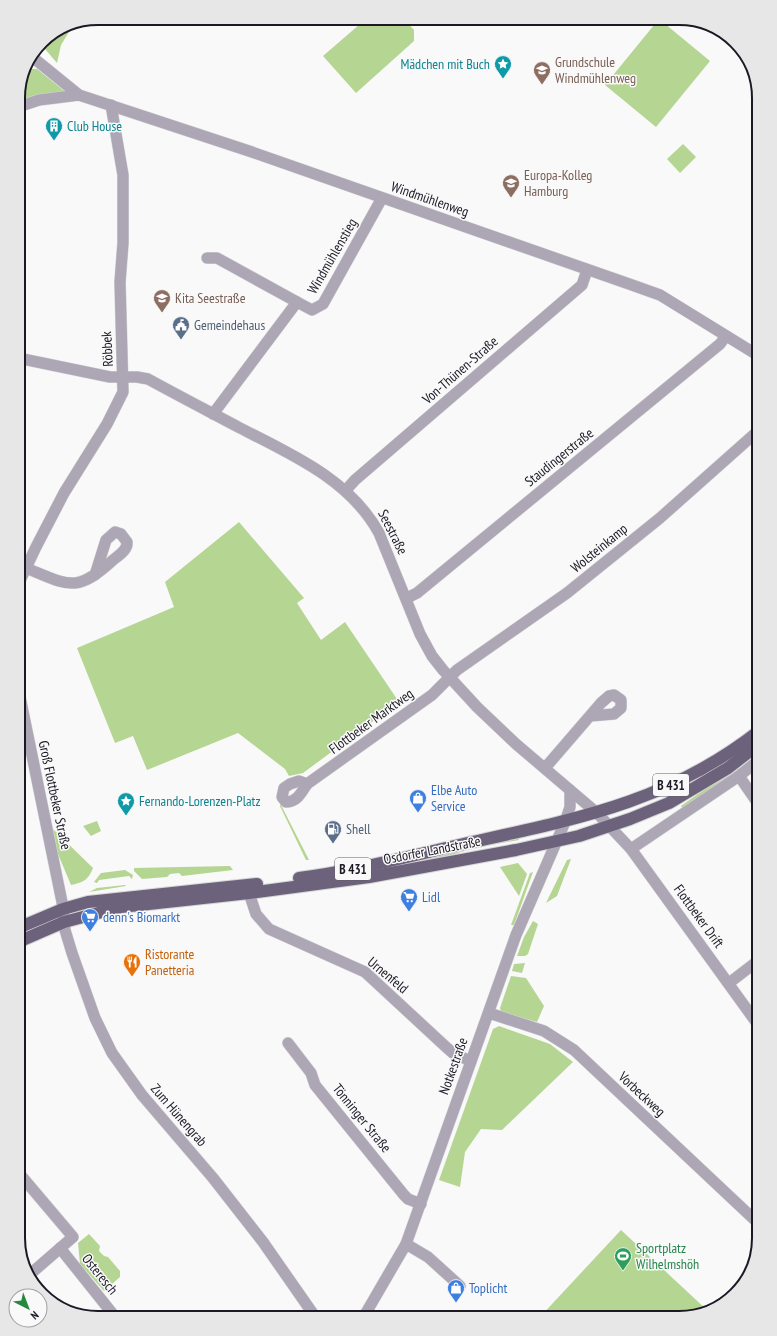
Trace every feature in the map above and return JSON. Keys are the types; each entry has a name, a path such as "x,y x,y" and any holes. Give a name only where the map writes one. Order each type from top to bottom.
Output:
{"main road":[{"name":"Osdorfer Landstraße","path":"63,909 81,903 112,898 244,886 311,877 565,822 597,813 657,792 691,776 718,760 752,736"},
{"name":"Osdorfer Landstraße","path":"64,922 121,907 249,893 369,877 557,841 611,826 650,812 690,791 728,768 752,749"},
{"name":"B 431","path":"25,925 63,909"},
{"name":"B 431","path":"25,939 64,922"}],"street":[{"name":"Windmühlenweg","path":"35,60 78,95 112,105 382,198 660,296 752,352"},
{"name":"Windmühlenweg","path":"25,105 39,100 78,95"},
{"name":"Röbbek","path":"26,568 64,492 107,424 123,392 120,296 122,175 112,105"},
{"name":"Windmühlenstieg","path":"207,258 217,258 312,310 323,304 382,198"},
{"name":"Von-Thünen-Straße","path":"346,490 355,480 582,285 587,270"},
{"name":"Windmühlenstieg","path":"213,414 297,302"},
{"name":"Staudingerstraße","path":"407,598 417,592 571,467 720,344 726,336"},
{"name":"Seestraße","path":"25,360 110,378 137,377 148,380 305,461 346,490 372,520 407,598 420,634 432,656 449,678 482,712 611,826"},
{"name":"Wolsteinkamp","path":"449,678 567,593 624,548 692,491 752,436"},
{"path":"26,568 68,584 78,582 95,575"},
{"name":"Flottbeker Marktweg","path":"307,784 432,696 449,678"},
{"path":"545,768 590,716"},
{"name":"Groß Flottbeker Straße","path":"25,746 63,909"},
{"path":"631,849 740,776 752,766"},
{"path":"740,776 752,794"},
{"path":"565,822 570,807 570,790"},
{"name":"Notkestraße","path":"367,1311 406,1244 516,935 565,822"},
{"name":"Flottbeker Drift","path":"611,826 631,849 752,1016"},
{"name":"Urnenfeld","path":"249,893 256,914 269,929 365,972 454,1054 471,1061"},
{"name":"Zum Hünengrab","path":"63,909 64,922 72,953 95,1018 112,1053 142,1095 213,1178 263,1242 311,1311"},
{"path":"729,983 752,965"},
{"name":"Vorbeckweg","path":"489,1013 544,1031 574,1050 752,1217"},
{"name":"Tönninger Straße","path":"288,1043 311,1073 315,1085 404,1195 408,1199 421,1204"},
{"path":"25,1180 73,1237 33,1272"},
{"path":"406,1244 428,1257 460,1286"},
{"name":"Osteresch","path":"60,1248 110,1311"}],"green space":[{"path":"359,25 409,25 414,30 414,41 356,93 323,56"},
{"path":"654,25 666,25 710,61 656,127 605,85"},
{"path":"69,31 61,45 57,63 45,49 53,40"},
{"path":"37,69 67,93 25,101 26,84 31,70"},
{"path":"683,144 696,157 680,173 667,159"},
{"path":"239,522 304,598 297,603 321,640 345,622 399,702 303,773 289,776 285,769 238,733 147,770 133,736 115,743 77,648 174,607 165,582"},
{"path":"752,756 752,761 683,810 681,806"},
{"path":"280,803 309,860 306,860 280,806"},
{"path":"97,821 101,831 91,836 83,826"},
{"path":"53,829 93,868 87,878 79,883 71,885 58,854"},
{"path":"518,837 519,840 473,848 443,858 380,870 380,867"},
{"path":"571,859 557,896 546,903 567,860"},
{"path":"518,863 527,874 519,896 500,867"},
{"path":"230,866 233,870 182,876 179,873 170,874 167,877 142,879 134,871 134,868"},
{"path":"125,870 133,875 132,879 129,876 99,880 97,883 94,882 101,873"},
{"path":"533,872 514,925 511,925 530,873"},
{"path":"126,886 89,892 97,888"},
{"path":"533,921 538,924 528,954 525,956 517,956 524,937"},
{"path":"525,963 522,973 512,971 514,964"},
{"path":"511,976 526,978 544,1006 537,1022 501,1012 500,1008"},
{"path":"499,1026 550,1044 573,1062 502,1130 481,1129 465,1152 460,1187 439,1180 493,1029"},
{"name":"Sportplatz Wilhelmshöh","path":"621,1230 703,1307 698,1309 679,1311 546,1311"},
{"path":"89,1234 100,1246 99,1251 104,1256 108,1257 120,1271 120,1277 104,1291 80,1264 78,1243"}],"place":[{"name":"Mädchen mit Buch","path":"503,79"},
{"name":"Grundschule Windmühlenweg","path":"542,85"},
{"name":"Club House","path":"54,141"},
{"name":"Europa-Kolleg Hamburg","path":"511,198"},
{"name":"Kita Seestraße","path":"162,313"},
{"name":"Gemeindehaus","path":"181,340"},
{"name":"Elbe Auto Service","path":"418,813"},
{"name":"Fernando-Lorenzen-Platz","path":"126,816"},
{"name":"Shell","path":"333,844"},
{"name":"Lidl","path":"409,912"},
{"name":"denn's Biomarkt","path":"90,932"},
{"name":"Ristorante Panetteria","path":"132,977"},
{"name":"Sportplatz Wilhelmshöh","path":"623,1271"},
{"name":"Toplicht","path":"456,1303"}]}
